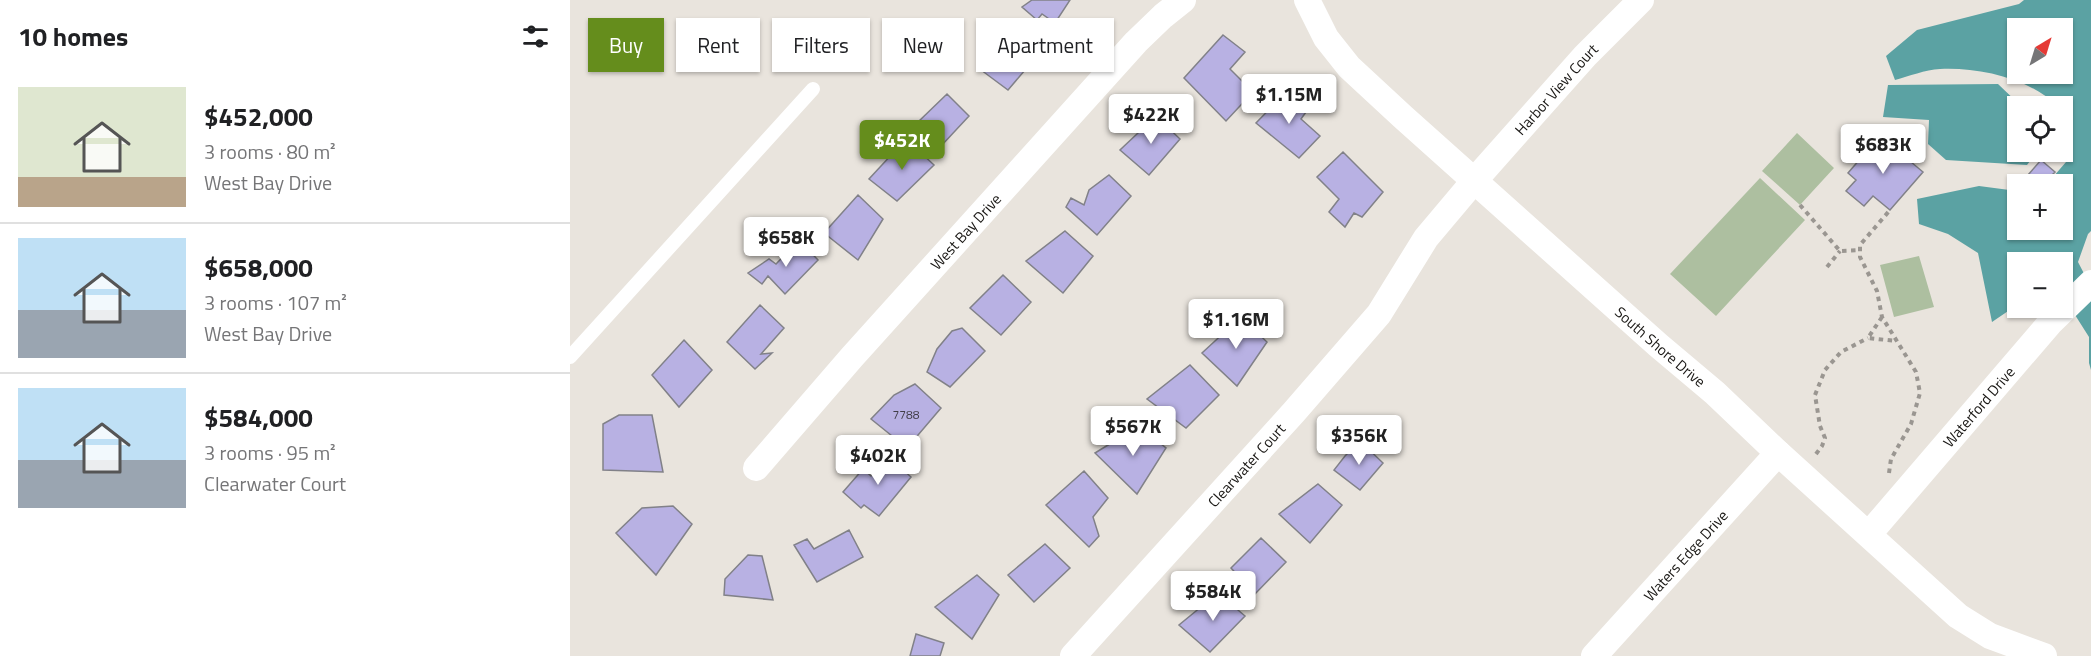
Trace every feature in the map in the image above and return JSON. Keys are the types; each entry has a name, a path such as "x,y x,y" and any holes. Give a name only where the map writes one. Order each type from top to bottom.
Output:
{"street":[{"name":"West Bay Drive","path":"756,468 852,357 1136,42 1183,0"},
{"name":"South Shore Drive","path":"1307,0 1326,38 1349,67 1658,345 1715,393 1958,616 1990,636 2044,656"},
{"name":"Harbor View Court","path":"1474,181 1585,56 1641,0"},
{"name":"Clearwater Court","path":"1073,656 1379,314 1426,237 1474,181"},
{"name":"Waterford Drive","path":"1869,534 2050,323 2091,283"},
{"name":"Waters Edge Drive","path":"1594,656 1778,453"}],"lane":[{"path":"570,357 813,89"}],"path":[{"path":"1800,206 1840,251"},
{"path":"1890,210 1860,245 1860,257 1877,291 1882,317 1916,372 1920,393 1911,424 1890,459 1889,472 1893,482"},
{"path":"1827,267 1840,251 1860,250"},
{"path":"1811,460 1825,438 1820,426 1815,395 1825,370 1841,352 1868,338 1882,317"},
{"path":"1868,338 1896,341"}],"green space":[{"path":"1797,133 1834,168 1800,205 1762,171"},
{"path":"1760,178 1805,220 1716,316 1670,274"},
{"path":"1919,256 1934,307 1894,317 1880,265"}],"water":[{"path":"2024,0 2091,0 2091,231 2078,262 2091,287 2091,370 2089,337 2073,312 2073,252 2007,252 2007,312 1992,322 1978,253 1948,234 1919,224 1917,199 1979,186 2007,190 2007,240 2073,240 2073,174 2056,174 2066,162 2073,162 2073,96 2046,96 2024,84 2073,84 2073,18 2007,18 2007,78 1986,72 1940,69 1895,80 1886,56 1917,30 2019,4"},
{"path":"1998,84 2011,96 2007,96 2007,162 2029,162 2027,165 1946,160 1928,144 1929,120 1883,117 1888,85"}],"building":[{"path":"1032,0 1070,0 1058,18 1048,18 1042,14 1039,18 1035,18 1022,7"},
{"path":"1223,35 1245,52 1230,69 1253,92 1226,121 1184,78"},
{"path":"984,72 1023,72 1008,90"},
{"path":"1287,91 1309,108 1301,119 1320,136 1299,158 1256,123"},
{"path":"947,94 969,116 942,145 917,123"},
{"path":"1156,116 1180,139 1149,175 1120,150"},
{"path":"1880,136 1923,172 1890,210 1873,196 1864,206 1846,191 1856,180 1848,173"},
{"path":"906,139 934,165 897,201 869,179"},
{"path":"1343,152 1383,192 1362,217 1354,213 1345,227 1329,212 1339,199 1317,177"},
{"path":"2039,162 2043,162 2055,172 2053,174 2029,174"},
{"path":"1109,175 1131,196 1097,235 1066,207 1071,198 1084,205 1089,190"},
{"path":"858,195 883,219 858,260 824,233"},
{"path":"1065,231 1093,256 1063,293 1026,261"},
{"path":"799,240 818,260 785,294 768,276 762,284 748,273 769,259 776,264"},
{"path":"1003,275 1031,302 1001,335 970,308"},
{"path":"760,305 784,328 761,354 772,353 755,369 727,342"},
{"path":"1241,317 1267,342 1237,386 1202,353"},
{"path":"962,328 985,351 950,387 927,372 937,349 952,331"},
{"path":"684,340 712,370 679,407 652,375"},
{"path":"1190,365 1219,395 1186,428 1147,399"},
{"path":"915,384 941,408 907,448 871,419 894,395"},
{"path":"619,415 652,415 663,472 603,470 603,424"},
{"path":"1139,426 1166,448 1137,494 1095,453"},
{"path":"1360,441 1383,463 1360,490 1334,470"},
{"path":"888,456 911,477 879,516 864,505 861,508 843,492 863,469 871,476"},
{"path":"1084,471 1108,498 1093,517 1099,536 1089,547 1046,505"},
{"path":"1318,484 1342,505 1310,543 1279,514"},
{"path":"673,506 692,524 656,575 616,533 642,508"},
{"path":"849,530 863,557 817,582 794,545 807,539 814,549"},
{"path":"1261,538 1286,562 1255,594 1231,568"},
{"path":"1045,544 1070,568 1034,602 1008,575"},
{"path":"748,555 762,556 773,600 724,595 725,579"},
{"path":"977,575 999,595 972,639 935,607"},
{"path":"1218,593 1245,616 1210,652 1179,625"},
{"path":"916,634 944,643 940,656 910,656"}]}
